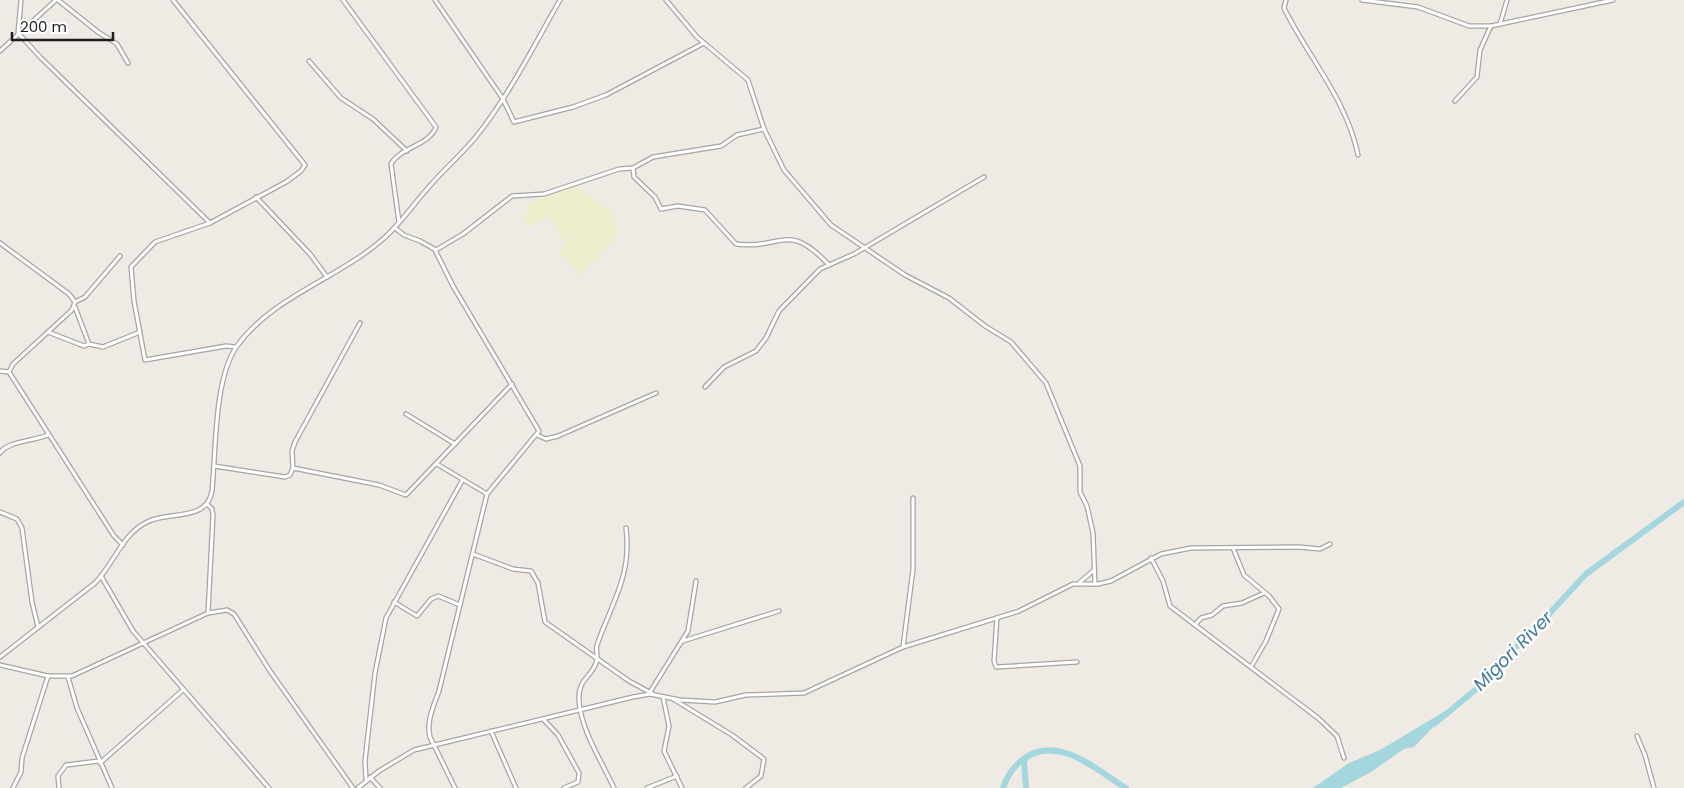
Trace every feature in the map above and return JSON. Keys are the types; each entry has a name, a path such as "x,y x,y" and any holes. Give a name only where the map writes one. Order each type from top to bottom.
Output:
{"street":[{"path":"21,0 18,33 41,58 210,222"},
{"path":"0,52 18,33 57,0 100,34 117,44 128,63"},
{"path":"173,0 305,165 301,171 286,182 210,222 155,242 131,267 145,360 226,346 236,347"},
{"path":"343,0 389,65 436,124 436,128 431,135 394,159 390,167 400,223"},
{"path":"435,0 503,99 514,122 573,107 606,95 704,43"},
{"path":"0,657 101,576 136,528 157,518 194,512 208,504 211,495 221,391 236,347 267,317 303,290 327,277 376,245 400,223 432,183 470,144 503,99 560,0"},
{"path":"666,0 704,43 748,80 756,98 764,129 782,167 796,186 834,228 910,278 949,298 984,326 1011,342 1046,383 1080,466 1080,491 1087,506 1093,533 1095,584"},
{"path":"1286,0 1284,8 1334,93 1351,130 1358,156"},
{"path":"1362,0 1418,7 1469,26 1491,26 1613,0"},
{"path":"1500,24 1507,0"},
{"path":"1455,101 1477,77 1480,50 1491,26"},
{"path":"309,61 341,98 373,119 407,151"},
{"path":"435,250 468,230 507,198 544,194 618,169 633,168 653,157 721,146 737,135 764,129"},
{"path":"633,168 634,178 655,197 661,208 678,206 705,210 736,244 790,239 801,241 830,265"},
{"path":"705,387 720,370 756,351 766,338 779,311 820,269 864,248 984,177"},
{"path":"256,197 310,254 327,277"},
{"path":"395,228 404,235 420,241 435,250 453,286 538,428 536,435 521,450 487,494 486,507 428,724 434,745 456,788"},
{"path":"0,244 69,294 75,302 75,307 89,344"},
{"path":"75,302 85,297 120,256"},
{"path":"8,372 13,364 75,307"},
{"path":"214,466 287,477 290,475 293,468 292,451 295,442 315,402 360,323"},
{"path":"47,332 84,346 89,344 104,347 140,332"},
{"path":"0,371 8,372"},
{"path":"8,372 114,536 123,545"},
{"path":"293,468 379,485 406,495 512,384"},
{"path":"536,435 546,439 558,436 656,393"},
{"path":"406,414 455,444"},
{"path":"0,453 8,445 28,442 48,435"},
{"path":"437,464 462,481 487,494"},
{"path":"380,788 368,778 365,761 378,650 386,618 462,481"},
{"path":"903,647 913,568 913,498"},
{"path":"208,504 212,509 213,515 208,613"},
{"path":"0,512 17,519 22,528 33,608 38,627"},
{"path":"614,788 599,759 581,710 580,688 596,664 597,645 616,602 626,568 628,553 626,528"},
{"path":"1079,582 1095,584 1112,581 1152,558 1191,548 1299,547 1320,549 1330,544"},
{"path":"1233,548 1244,575 1279,609 1268,637 1251,667"},
{"path":"473,554 513,569 532,572 539,586 545,622 629,681 656,696"},
{"path":"1152,558 1163,581 1170,606 1301,704 1332,731 1337,736 1344,758"},
{"path":"358,788 368,778 404,754 490,731 634,697 656,696 715,702 746,695 804,693 903,647 1019,611 1054,592 1079,582 1094,570"},
{"path":"101,576 127,622 144,644 269,788"},
{"path":"650,692 682,642 691,620 696,581"},
{"path":"1195,625 1201,618 1212,615 1222,606 1242,603 1264,593"},
{"path":"394,602 417,616 431,599 438,596 460,605"},
{"path":"0,664 48,676 68,677 144,644 208,613 223,609 234,614 274,677 353,788"},
{"path":"682,642 779,611"},
{"path":"997,618 995,667 1077,662"},
{"path":"13,788 21,772 22,758 48,676"},
{"path":"68,677 72,695 112,788"},
{"path":"59,788 58,776 66,765 100,762 183,690"},
{"path":"662,697 669,726 664,751 682,788"},
{"path":"673,699 732,734 764,759 761,776 746,788"},
{"path":"543,720 556,731 579,772 578,782 564,788"},
{"path":"490,731 516,788"},
{"path":"1637,736 1645,755 1654,788"},
{"path":"647,788 677,776"}],"green space":[{"path":"579,184 585,193 611,210 619,234 580,276 558,251 566,245 549,216 531,227 521,218 528,212 526,206 555,191"}],"water":[{"path":"1452,707 1414,747 1404,749 1371,772 1341,788 1313,788 1349,763 1380,750"}],"waterway":[{"name":"Migori River","path":"1434,724 1480,686 1497,662 1525,640 1586,574 1684,502"},
{"name":"Migori River","path":"1003,788 1010,772 1022,760 1035,753 1049,750 1076,757 1126,788"},
{"path":"1026,758 1024,762 1026,788"}]}
